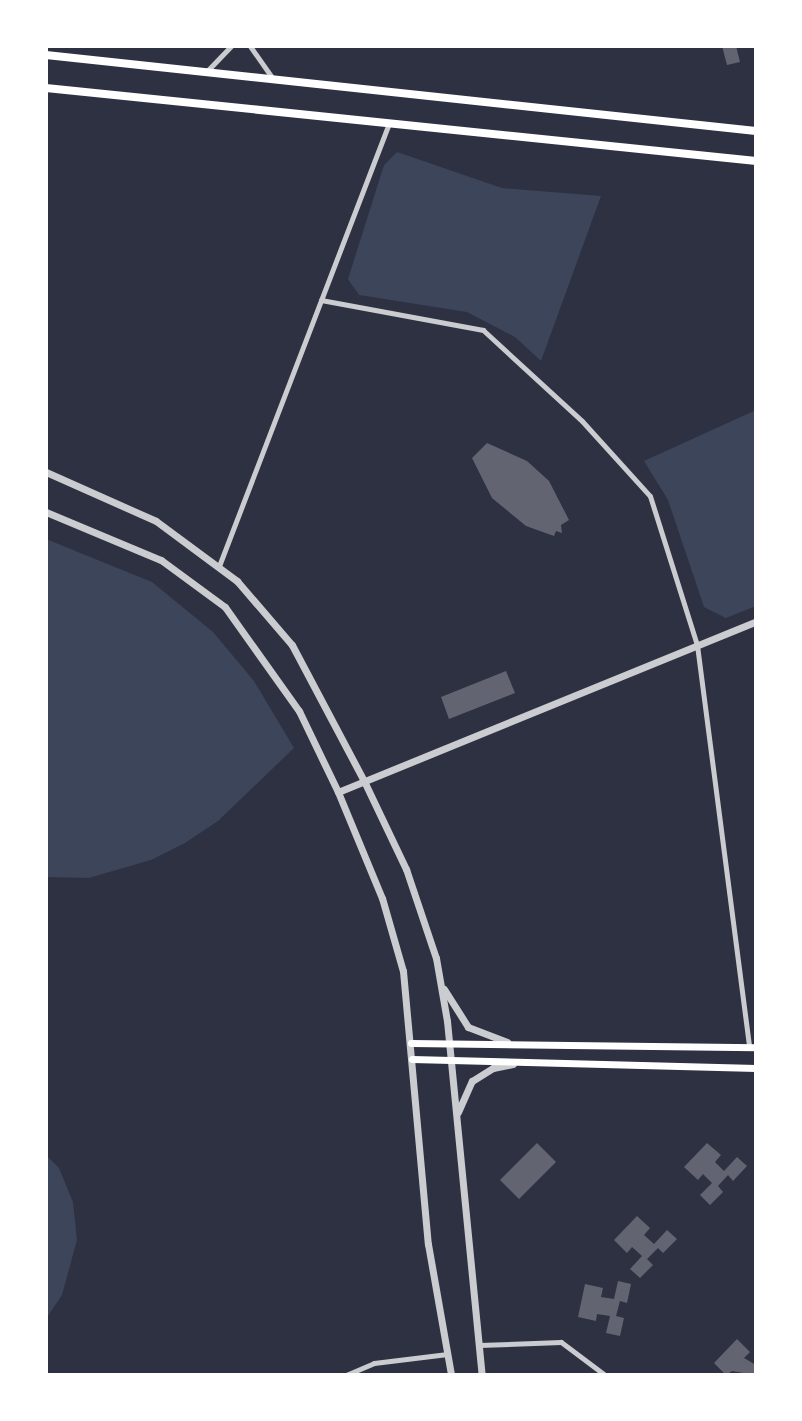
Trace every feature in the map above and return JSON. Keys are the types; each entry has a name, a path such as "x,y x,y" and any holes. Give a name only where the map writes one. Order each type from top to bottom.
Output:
{"main road":[{"path":"46,55 756,131"},
{"path":"46,88 756,161"},
{"path":"411,1043 752,1047"},
{"path":"412,1059 756,1068"}],"street":[{"path":"206,72 231,46"},
{"path":"250,46 273,78"},
{"path":"219,566 389,124"},
{"path":"321,300 462,322 503,344 650,496 697,645 752,1047"},
{"path":"46,472 120,501 219,566 292,645 364,781 420,904 439,976 482,1375"},
{"path":"46,512 161,560 225,607 299,711 338,792 396,941 411,1043 428,1244 451,1375"},
{"path":"338,792 756,621"},
{"path":"439,976 452,1007 468,1027 517,1044"},
{"path":"456,1126 461,1100 472,1081 493,1068 518,1063"},
{"path":"479,1345 561,1342 605,1375"},
{"path":"346,1375 374,1363 448,1354"}],"shaded area":[{"path":"397,152 502,188 601,196 541,361 515,337 467,312 359,295 348,279 384,165"},
{"path":"756,410 756,606 726,618 704,607 668,500 644,461"},
{"path":"46,539 152,582 213,632 254,681 294,748 218,821 185,843 151,860 89,878 46,877"},
{"path":"46,1155 59,1168 73,1202 77,1240 62,1295 46,1319"}],"building":[{"path":"722,46 736,46 740,62 727,65"},
{"path":"487,443 527,461 549,481 569,520 561,525 562,533 556,531 554,536 526,526 492,498 472,458"},
{"path":"506,671 515,693 449,719 441,697"},
{"path":"537,1143 556,1162 519,1199 500,1180"},
{"path":"707,1143 721,1155 715,1162 724,1171 737,1157 747,1166 733,1181 728,1175 718,1186 723,1192 710,1205 700,1195 712,1183 703,1174 698,1180 684,1167"},
{"path":"637,1216 650,1228 644,1235 654,1244 667,1230 677,1239 663,1253 658,1248 647,1259 653,1265 640,1278 630,1269 642,1256 632,1247 627,1253 614,1240"},
{"path":"618,1281 631,1284 627,1303 620,1301 616,1316 624,1318 620,1336 606,1333 610,1316 597,1314 596,1321 578,1317 585,1284 603,1288 601,1297 614,1299"},
{"path":"737,1339 750,1352 744,1358 756,1365 755,1375 732,1371 726,1375 714,1363"}]}
